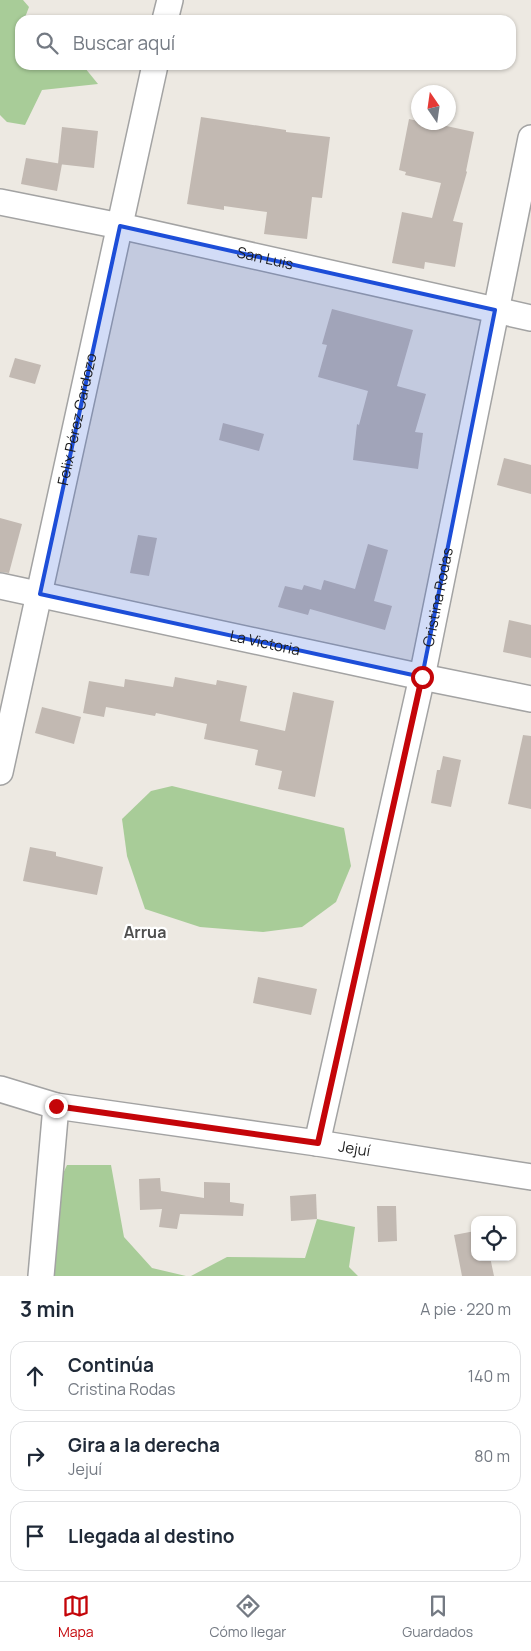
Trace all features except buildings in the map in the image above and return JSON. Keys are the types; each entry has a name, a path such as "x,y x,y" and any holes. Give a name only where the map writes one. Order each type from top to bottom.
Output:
{"street":[{"path":"166,15 170,0"},
{"name":"Felix Pérez Cardozo","path":"0,772 154,70"},
{"name":"Cristina Rodas","path":"318,1143 422,677 531,138"},
{"name":"San Luis","path":"0,202 120,226 531,318"},
{"name":"La Victoria","path":"0,586 531,699"},
{"name":"Jejuí","path":"0,1089 56,1106 318,1143 531,1177"},
{"path":"41,1276 56,1106"}],"highlighted area":[{"path":"120,226 495,310 422,677 40,594"}],"green space":[{"path":"0,0 23,0 29,7 26,15 15,15 15,70 87,70 98,84 42,90 25,125 7,122 0,115"},
{"path":"172,786 344,828 351,866 336,902 302,927 263,932 200,927 145,909 127,856 122,819 151,791"},
{"path":"67,1165 111,1165 124,1237 152,1268 186,1276 46,1276 49,1204"},
{"path":"317,1219 355,1227 349,1267 358,1276 191,1276 227,1257 305,1258"}],"district":[{"name":"Arrua","path":"145,932"}],"route":[{"path":"56,1106 318,1143 422,677"}]}
